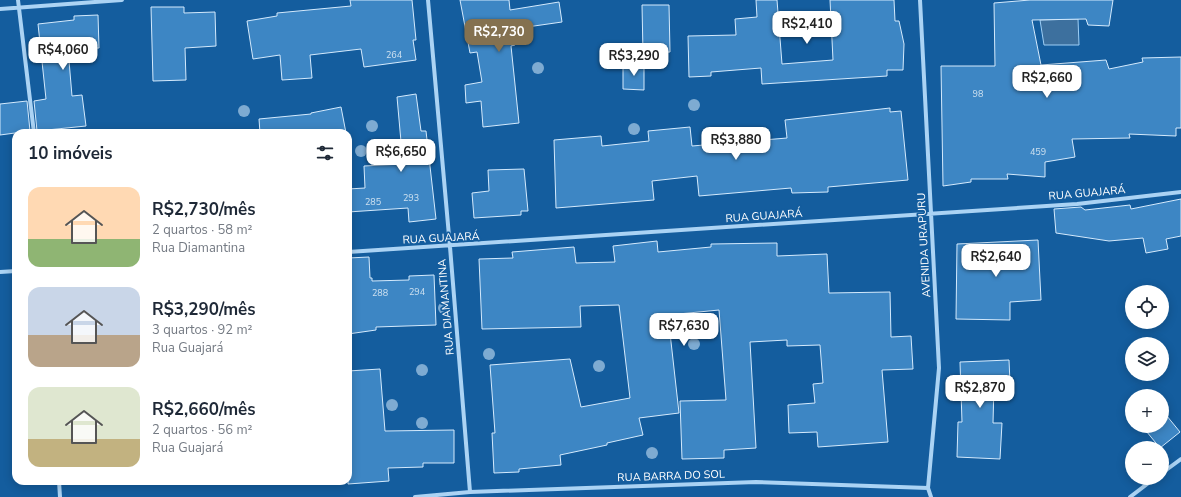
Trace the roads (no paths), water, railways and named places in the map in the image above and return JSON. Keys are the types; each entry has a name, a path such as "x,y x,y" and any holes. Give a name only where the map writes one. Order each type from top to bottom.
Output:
{"street":[{"path":"18,0 33,129"},
{"path":"0,9 122,0"},
{"name":"RUA DIAMANTINA","path":"428,0 470,492"},
{"name":"AVENIDA URAPURU","path":"920,0 932,213 938,368 928,488"},
{"name":"RUA GUAJARÁ","path":"352,252 450,247 1077,204 1181,192"},
{"path":"0,272 12,271"},
{"path":"1169,468 1181,459"},
{"name":"RUA BARRA DO SOL","path":"415,497 470,492 756,482 928,488"},
{"path":"59,485 60,497"},
{"path":"1130,497 1146,485"},
{"path":"928,488 931,497"}],"water":[{"path":"1078,19 1079,45 1044,45 1040,20"}]}
